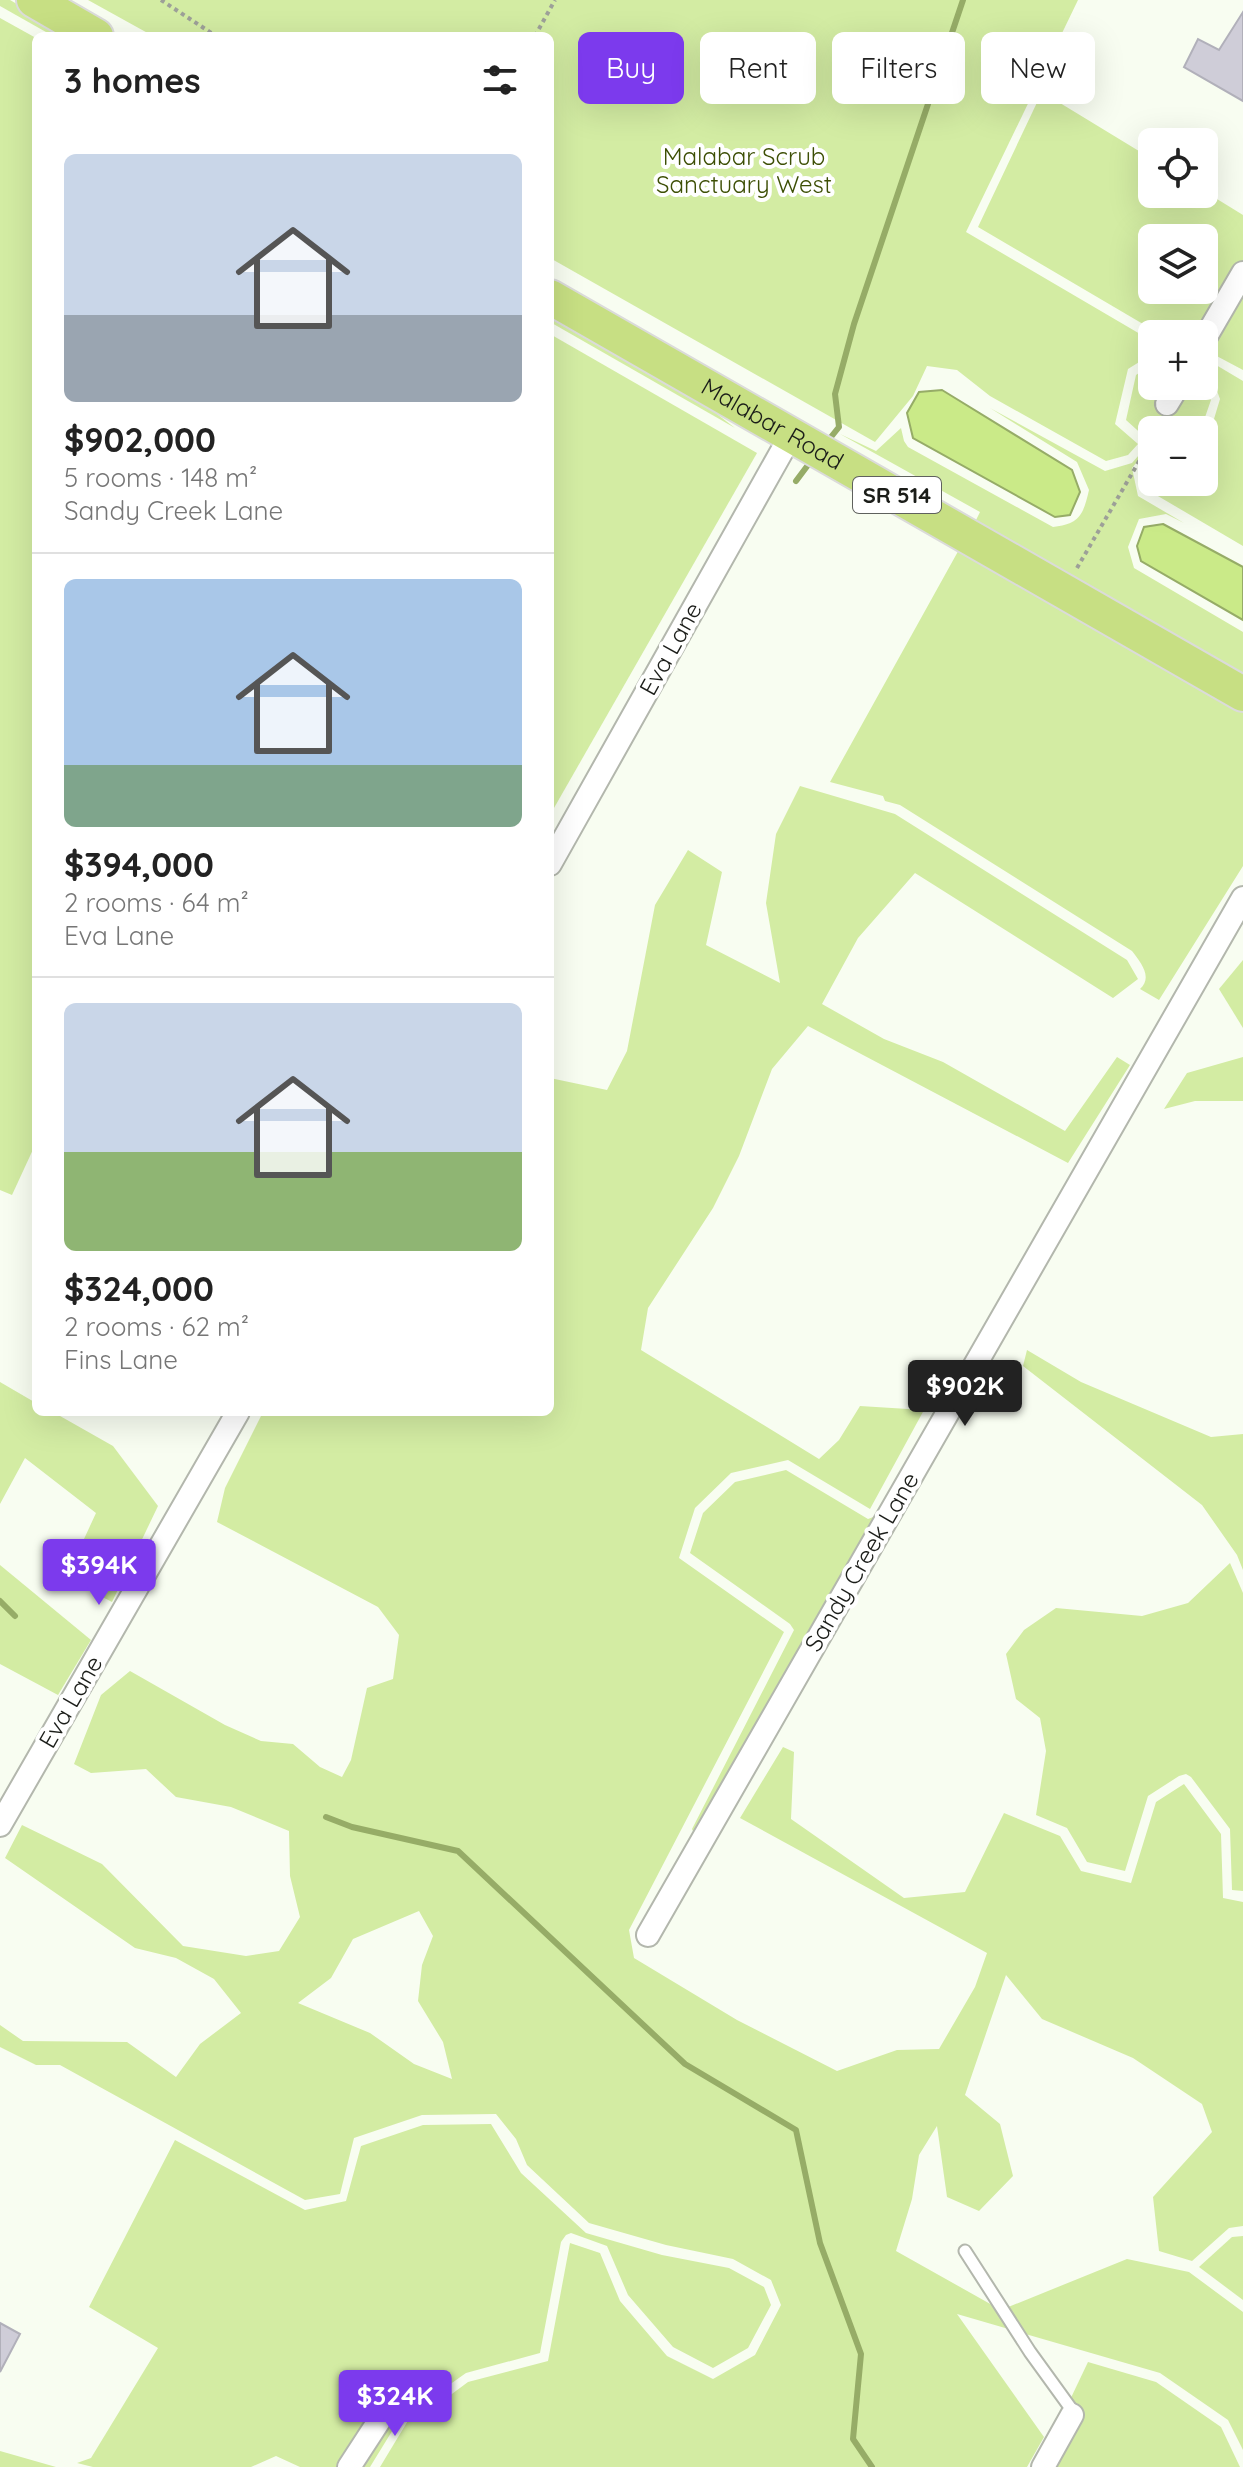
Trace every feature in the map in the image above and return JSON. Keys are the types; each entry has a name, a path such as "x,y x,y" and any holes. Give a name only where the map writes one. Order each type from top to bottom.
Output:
{"main road":[{"path":"34,0 89,32"},
{"name":"Malabar Road","path":"554,299 1243,694"}],"street":[{"path":"1216,320 1243,273"},
{"name":"Eva Lane","path":"554,857 791,435"},
{"name":"Sandy Creek Lane","path":"648,1935 1243,898"},
{"name":"Eva Lane","path":"0,1825 236,1416"},
{"path":"349,2467 403,2384"},
{"path":"1043,2467 1072,2415"}],"lane":[{"path":"965,2251 1030,2352 1072,2410 1072,2415"}],"path":[{"path":"161,0 210,32"},
{"path":"537,32 555,0"},
{"path":"1064,591 1138,463"}],"green space":[{"path":"0,0 10,0 65,32 46,32 0,6"},
{"name":"Malabar Scrub Sanctuary West","path":"88,0 1078,0 1063,32 981,32 981,104 1028,104 966,232 1138,333 1138,363 1128,369 1115,424 1138,444 1128,455 1106,461 990,396 957,370 927,366 913,396 875,442 554,260 554,32 146,32"},
{"path":"0,18 32,36 32,1152 12,1195 0,1190"},
{"path":"1036,104 1062,104 1138,150 1138,208 1218,208 1218,200 1243,215 1243,370 1218,357 1218,320 1138,321 978,227"},
{"path":"554,313 678,384 735,428 554,324"},
{"path":"554,336 757,453 554,808"},
{"path":"1218,366 1243,381 1243,546 1158,496 1218,496 1218,416 1215,416 1220,399"},
{"path":"1138,374 1138,400 1211,400 1205,416 1138,416 1138,431 1126,420"},
{"path":"990,408 1105,471 1132,463 1138,456 1132,468 1138,496 1184,523 1166,514 1139,519 1128,547 1134,568 1243,632 1243,681 973,526 980,512 840,434 876,451 901,428 908,447 1053,527 1074,521 1084,506 1089,490 1077,462"},
{"path":"961,546 1243,708 1243,866 1159,1000 1140,989 1146,975 1132,951 900,805 885,801 883,796 830,782"},
{"path":"800,786 895,814 1127,960 1138,979 1113,998 915,873 858,938 822,1004 884,1039 943,1062 1065,1131 1117,1057 1130,1065 1068,1163 808,1026 772,1069 739,1156 713,1208 648,1308 641,1350 819,1459 839,1440 860,1406 924,1410 870,1509 788,1460 731,1473 695,1508 679,1558 784,1632 629,1930 634,1958 737,2020 837,2071 897,2050 939,2049 975,1987 987,1953 740,1818 783,1747 794,1752 791,1819 904,1898 965,1892 1004,1813 1060,1836 1081,1871 1131,1883 1156,1802 1184,1784 1221,1834 1223,1898 1243,1902 1243,2226 1229,2228 1192,2261 1159,2251 1153,2197 1212,2132 1202,2104 1133,2058 1042,2019 1006,1975 965,2095 1000,2124 1013,2176 979,2211 947,2197 937,2126 919,2155 912,2199 896,2251 1001,2310 1127,2259 1189,2272 1243,2312 1243,2450 1228,2420 1160,2373 957,2314 1044,2437 1027,2467 380,2467 418,2404 433,2408 468,2382 548,2361 570,2243 600,2253 620,2301 667,2356 713,2379 755,2355 781,2305 771,2280 733,2259 666,2245 589,2223 527,2165 516,2139 496,2114 422,2115 354,2138 340,2194 305,2200 60,2065 36,2065 0,2047 0,2025 23,2041 127,2042 176,2077 200,2044 241,2013 214,1979 176,1958 135,1948 5,1858 22,1825 102,1864 183,1946 246,1956 279,1951 300,1917 290,1876 289,1831 231,1807 176,1797 146,1769 91,1773 74,1764 101,1695 130,1671 225,1725 261,1741 293,1744 320,1767 342,1777 351,1760 367,1688 393,1679 399,1635 378,1607 217,1522 225,1488 261,1416 554,1416 554,1079 607,1090 627,1051 655,905 688,850 722,872 706,945 780,983 766,903 776,834","holes":["419,1911 433,1936 422,1965 418,2001 443,2042 452,2079 414,2064 370,2033 298,2003 331,1978 353,1939"]},
{"path":"1243,960 1243,1028 1219,989"},
{"path":"1243,1057 1243,1101 1195,1101 1164,1109 1187,1073"},
{"path":"1027,1350 1081,1382 1211,1437 1243,1434 1243,1570 1237,1555 1202,1505 1023,1366"},
{"path":"0,1382 32,1401 32,1416 60,1416 113,1446 158,1506 112,1602 66,1578 96,1513 25,1458 0,1504"},
{"path":"786,1470 868,1519 876,1516 702,1850 692,1829 794,1630 790,1624 690,1553 703,1513 735,1482"},
{"path":"1230,1563 1243,1593 1243,1891 1232,1890 1230,1829 1186,1774 1148,1796 1125,1871 1087,1862 1067,1828 1036,1815 1046,1751 1040,1718 1016,1699 1006,1654 1024,1630 1056,1608 1142,1616 1188,1603"},
{"path":"0,1565 91,1640 58,1695 0,1664"},
{"path":"491,2124 521,2173 586,2233 662,2255 729,2268 764,2287 771,2305 748,2348 713,2368 673,2347 628,2295 607,2246 571,2233 561,2242 540,2353 466,2373 432,2397 413,2397 370,2467 300,2467 276,2456 251,2467 93,2467 77,2463 91,2458 158,2348 89,2307 175,2140 305,2210 346,2201 361,2146 423,2125"},
{"path":"1243,2236 1243,2300 1199,2267 1232,2237"},
{"path":"1088,2362 1156,2382 1221,2427 1240,2467 1038,2467"},
{"path":"0,2451 56,2467 0,2467"}],"shaded area":[{"path":"942,390 1072,470 1080,492 1070,515 1055,517 913,438 907,413 919,392"},
{"path":"1163,524 1243,567 1243,620 1141,561 1137,546 1144,527"}],"building":[{"path":"1243,12 1243,101 1184,67 1198,39 1219,50"},
{"path":"0,2323 20,2334 0,2372"}],"waterway":[{"path":"831,437 839,427 835,394 854,324 963,0"},
{"path":"796,481 808,465"},
{"path":"0,1601 15,1616"},
{"path":"326,1817 352,1827 458,1851 685,2064 796,2130 820,2243 861,2354 853,2439 872,2467"}]}
